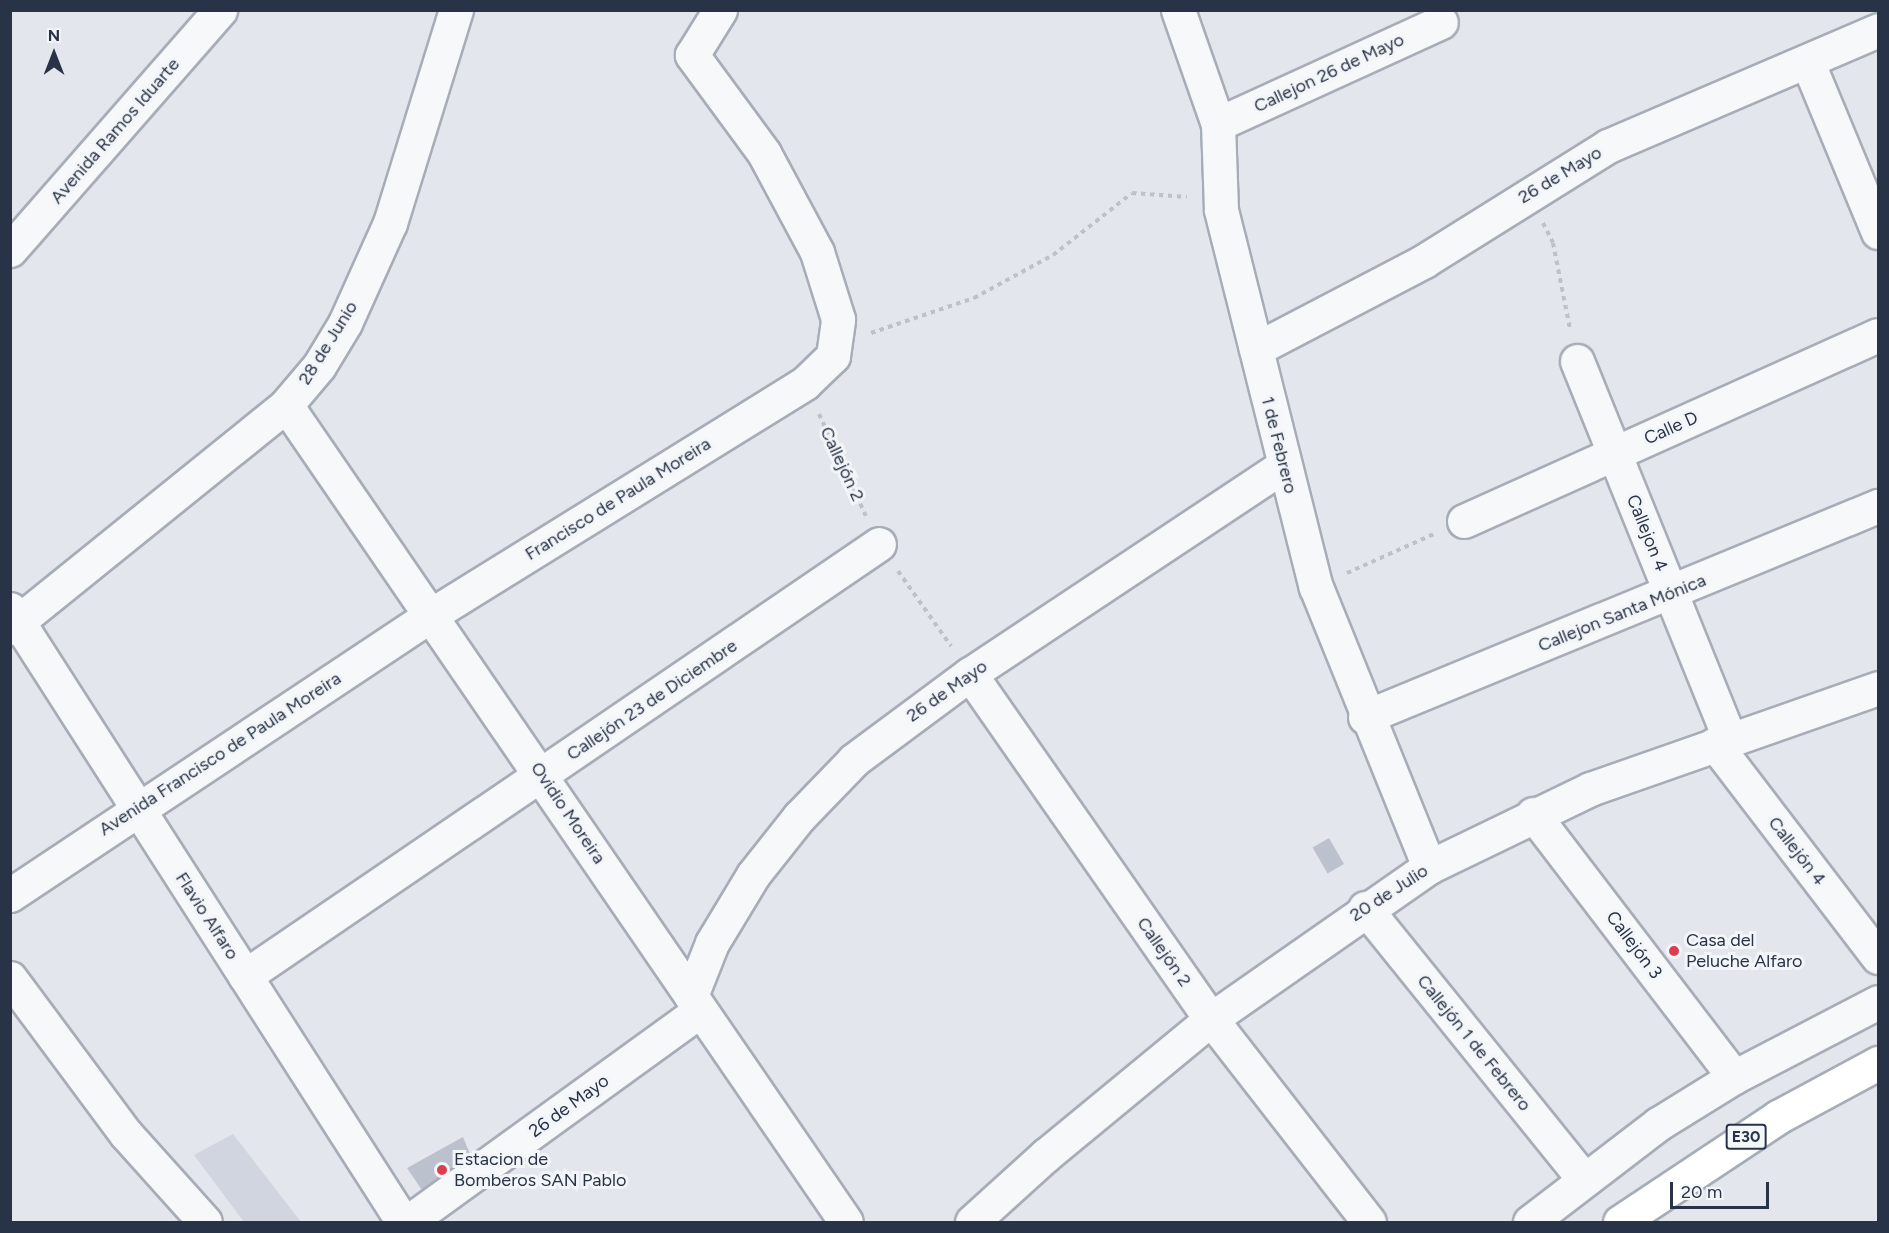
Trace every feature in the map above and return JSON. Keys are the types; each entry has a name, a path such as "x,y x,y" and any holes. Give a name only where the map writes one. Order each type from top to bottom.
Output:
{"highway":[{"name":"E30","path":"1620,1222 1778,1117 1878,1063"}],"street":[{"name":"Avenida Ramos Iduarte","path":"10,250 220,10"},
{"name":"28 de Junio","path":"13,620 286,405 319,366 371,270 456,10"},
{"path":"720,10 692,55 759,146 817,252 837,319 833,356 805,383"},
{"name":"1 de Febrero","path":"1178,10 1218,124 1221,210 1283,465 1316,587 1365,717 1429,867"},
{"name":"Callejon 26 de Mayo","path":"1218,124 1441,22"},
{"name":"26 de Mayo","path":"1256,349 1424,261 1529,192 1657,122 1808,63 1878,30"},
{"path":"1808,63 1878,232"},
{"name":"Calle D","path":"1464,521 1878,335"},
{"name":"Callejon 4","path":"1577,361 1671,593 1722,741"},
{"name":"Francisco de Paula Moreira","path":"431,615 805,383"},
{"name":"Ovidio Moreira","path":"286,405 542,775 846,1222"},
{"name":"26 de Mayo","path":"408,1222 695,1003 733,906 799,817 873,745 970,674 1283,465"},
{"name":"Callejon Santa Mónica","path":"1365,717 1878,506"},
{"name":"Callejón 23 de Diciembre","path":"245,976 879,544"},
{"name":"Avenida Francisco de Paula Moreira","path":"10,895 137,807 431,615"},
{"name":"Flavio Alfaro","path":"13,620 137,807 404,1222"},
{"name":"Callejón 2","path":"970,674 1211,1018 1369,1222"},
{"name":"20 de Julio","path":"972,1222 1046,1155 1211,1018 1365,908 1429,867 1533,814 1722,741 1878,688"},
{"name":"Callejón 4","path":"1722,741 1878,957"},
{"name":"Callejón 3","path":"1533,814 1734,1077"},
{"name":"Callejón 1 de Febrero","path":"1365,908 1583,1178"},
{"path":"10,978 126,1134 186,1222"},
{"path":"1530,1222 1583,1178 1734,1077 1878,1002"},
{"path":"126,1134 205,1222"}],"path":[{"path":"1529,192 1553,243 1577,361"},
{"path":"833,356 879,328 974,298 1005,282 1053,255 1132,193 1179,194 1221,210"},
{"name":"Callejón 2","path":"805,383 879,544 970,674"},
{"path":"1316,587 1464,521"}],"shaded area":[{"path":"233,1134 301,1222 244,1222 194,1155"}],"building":[{"path":"1329,838 1344,864 1328,873 1313,847"},
{"name":"Estacion de Bomberos SAN Pablo","path":"463,1137 477,1171 430,1202 407,1168"}],"place":[{"name":"Casa del Peluche Alfaro","path":"1674,951"},
{"name":"Estacion de Bomberos SAN Pablo","path":"442,1170"}]}
